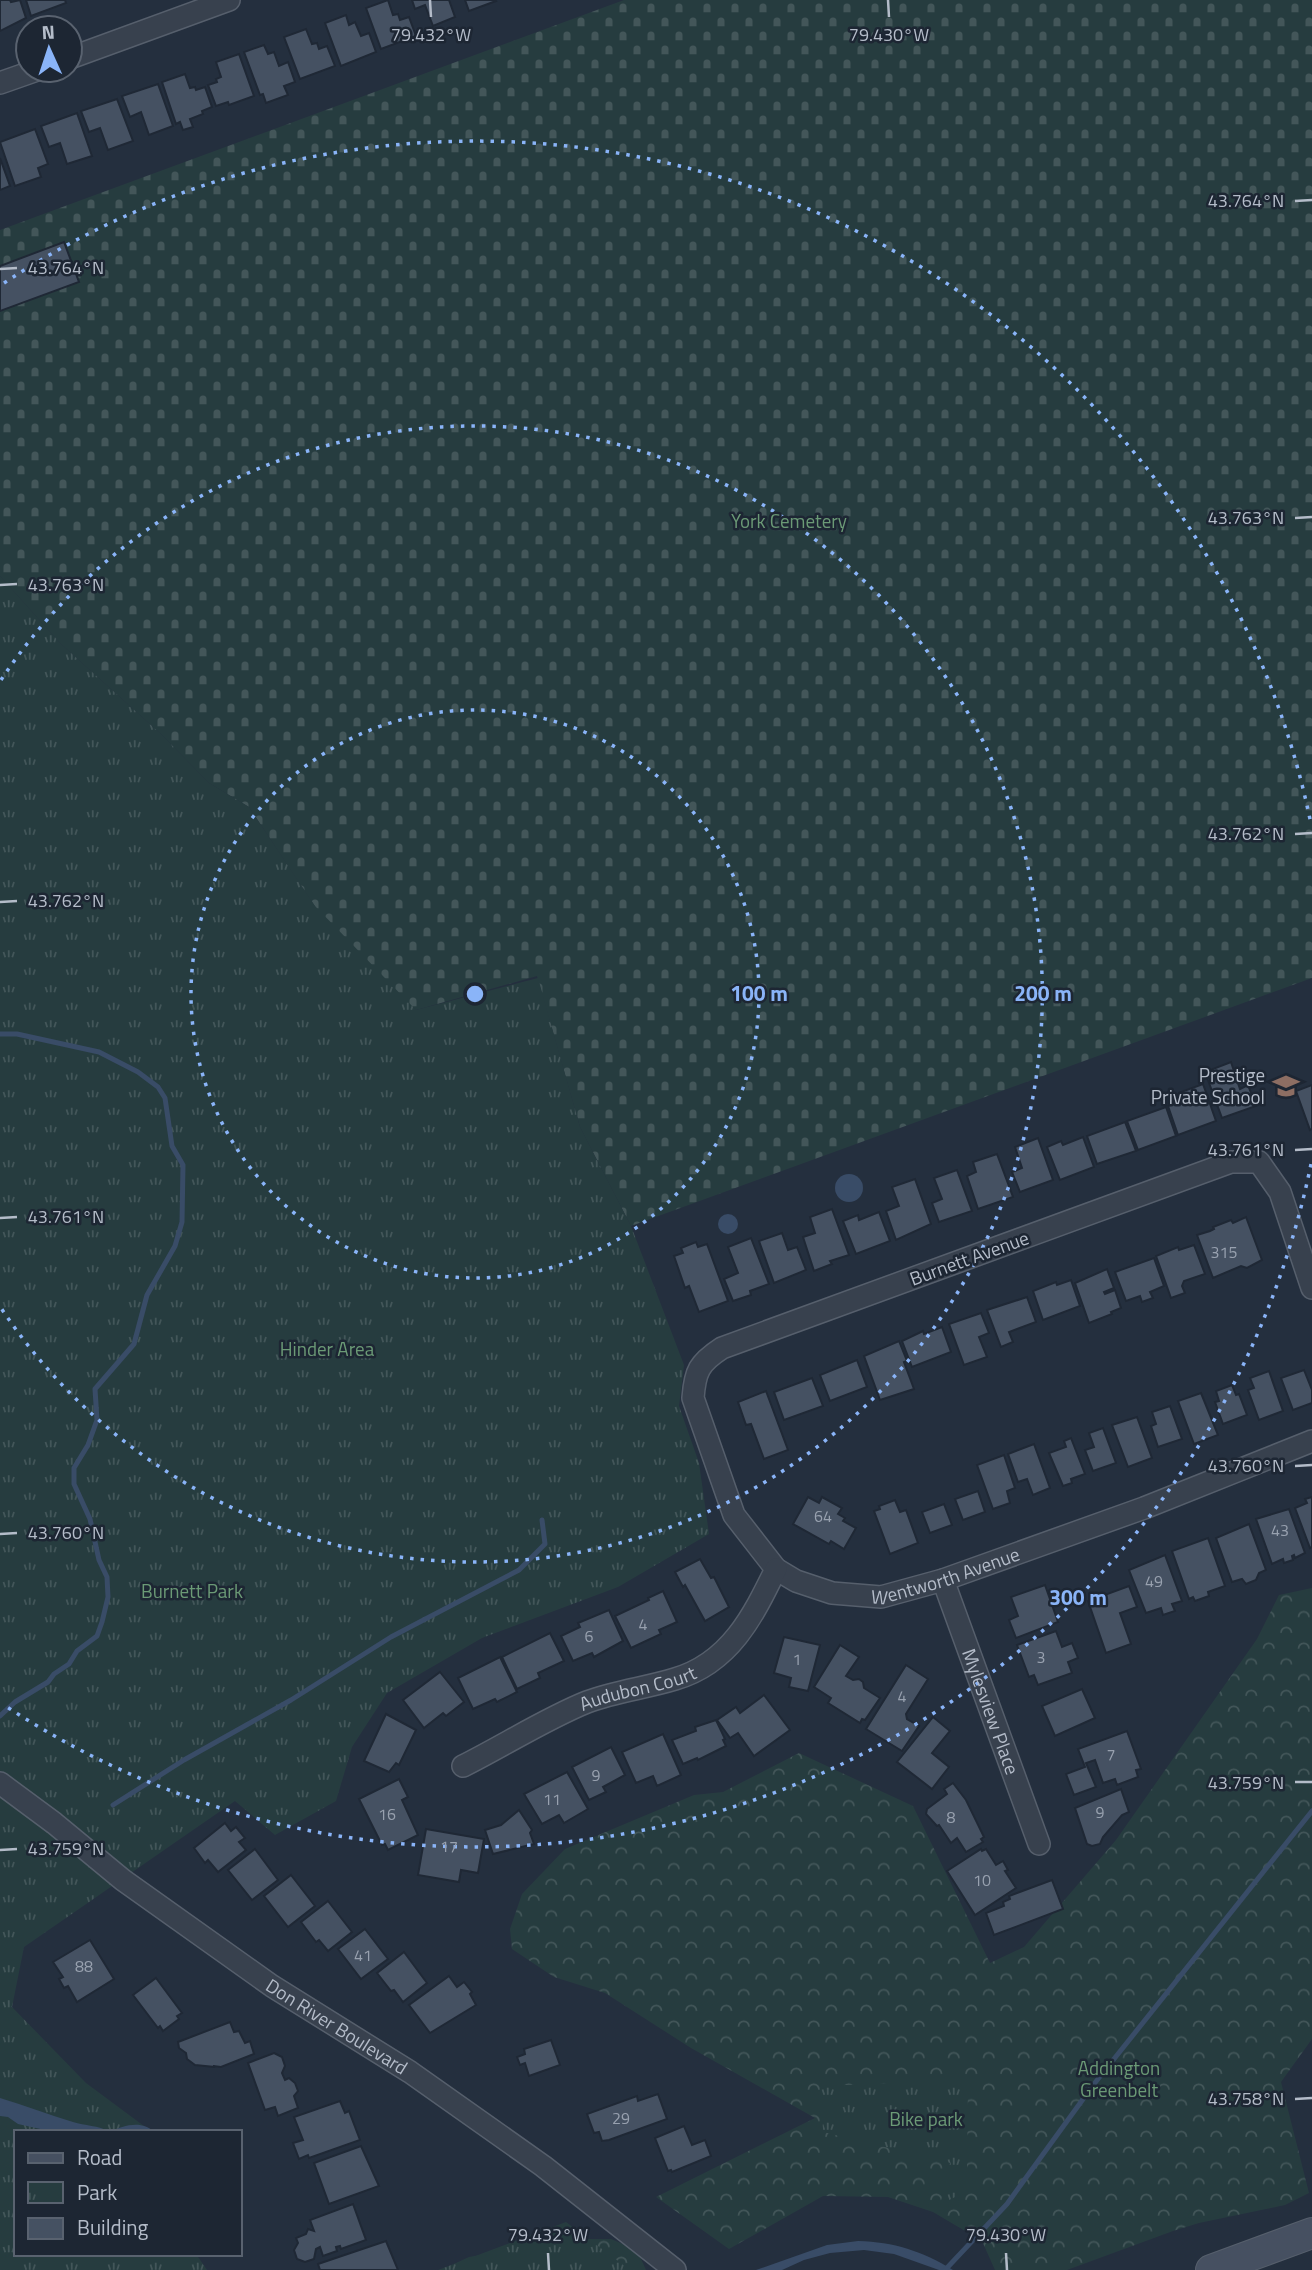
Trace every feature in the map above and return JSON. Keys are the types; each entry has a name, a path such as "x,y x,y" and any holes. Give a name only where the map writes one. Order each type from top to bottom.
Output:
{"main road":[{"path":"1211,2270 1312,2233"}],"street":[{"path":"84,53 229,0"},
{"name":"Burnett Avenue","path":"694,1379 704,1360 722,1348 1231,1162 1259,1162 1280,1192 1312,1288"},
{"name":"Wentworth Avenue","path":"694,1379 693,1398 734,1515 776,1569 796,1581 832,1593 881,1597 943,1580 1144,1508 1312,1441"},
{"name":"Audubon Court","path":"463,1766 586,1703 699,1670 724,1652 741,1633 776,1569"},
{"name":"Mylesview Place","path":"943,1580 1039,1844"},
{"name":"Don River Boulevard","path":"0,1783 133,1888 272,1986 411,2072 543,2166 673,2268"}],"green space":[{"name":"York Cemetery","path":"624,0 1312,0 1312,978 631,1226 580,1127 537,976 416,1010 342,947 249,807 209,783 162,735 61,644 0,576 0,230"},
{"name":"Hinder Area","path":"0,576 61,644 162,735 209,783 249,807 315,906 416,1010 538,978 580,1127 631,1226 684,1365 679,1406 699,1463 709,1534 618,1587 482,1638 387,1693 352,1747 336,1801 275,1835 235,1801 24,1947 12,2007 86,2083 149,2130 14,2130 14,2256 197,2256 207,2270 0,2270"},
{"name":"Addington Greenbelt","path":"1312,1588 1312,2039 1281,2082 1309,2193 1285,2205 1173,2231 1067,2270 995,2270 982,2241 933,2212 888,2197 823,2196 729,2249 656,2197 815,2118 691,2048 605,1993 554,1977 512,1949 510,1929 522,1894 565,1849 694,1795 723,1792 799,1753 913,1806 990,1963 1024,1947 1116,1840 1257,1639 1279,1595"},
{"name":"Bike park","path":"968,2080 967,2170 955,2197 940,2205 950,2163 823,2132 821,2086"},
{"path":"566,2222 630,2270 438,2270"},
{"path":"577,2239 611,2239 637,2250 646,2270 441,2270 469,2257"}],"water":[{"path":"849,1174 859,1178 863,1188 859,1198 849,1202 839,1198 835,1188 839,1178"},
{"path":"728,1214 735,1217 738,1224 735,1231 728,1234 721,1231 718,1224 721,1217"},
{"path":"0,2098 106,2130 45,2130 18,2124 8,2117 0,2116"},
{"path":"133,2125 152,2130 114,2130"},
{"path":"858,2241 884,2243 907,2249 953,2270 939,2270 894,2254 864,2250 830,2253 782,2270 756,2270 827,2245"}],"building":[{"path":"0,0 20,0 25,14 14,14 14,24 0,31"},
{"path":"26,0 65,0 66,3 30,14"},
{"path":"388,0 393,15 398,14 400,20 409,17 416,36 381,49 366,8"},
{"path":"412,0 449,0 455,17 433,26 425,5 415,9"},
{"path":"465,0 495,0 496,1 469,11"},
{"path":"346,15 349,25 355,22 361,36 369,33 376,52 341,66 325,23"},
{"path":"306,29 312,44 317,43 319,49 327,46 335,66 300,79 284,37"},
{"path":"264,45 268,54 274,52 279,66 288,62 295,82 284,86 288,95 266,103 263,94 260,95 244,52"},
{"path":"239,54 254,96 229,105 228,102 216,106 208,85 217,82 216,79 221,77 216,62"},
{"path":"185,74 190,88 195,87 196,90 205,87 212,107 190,119 193,127 183,130 180,122 176,124 162,82"},
{"path":"158,84 173,126 149,135 141,112 130,117 122,96"},
{"path":"117,99 133,141 108,150 100,128 89,132 81,111"},
{"path":"77,113 92,156 67,164 60,143 49,147 41,126"},
{"path":"35,129 48,164 38,168 41,177 15,186 0,142"},
{"path":"0,158 10,186 0,190"},
{"path":"64,242 79,282 0,311 0,266"},
{"path":"1231,1062 1240,1089 1248,1085 1256,1106 1222,1118 1205,1072"},
{"path":"1203,1084 1216,1121 1178,1135 1168,1106 1184,1100 1181,1092"},
{"path":"1312,1085 1312,1129 1310,1130 1296,1091"},
{"path":"1166,1107 1176,1136 1138,1150 1127,1121"},
{"path":"1125,1122 1136,1151 1097,1164 1087,1136"},
{"path":"1083,1137 1094,1167 1060,1180 1047,1147 1061,1141 1063,1145"},
{"path":"1038,1138 1053,1180 1020,1192 1012,1172 1022,1168 1015,1147"},
{"path":"997,1154 1013,1197 978,1209 967,1176 976,1172 973,1162"},
{"path":"957,1170 972,1211 939,1222 932,1203 942,1199 934,1178"},
{"path":"915,1179 931,1224 896,1240 886,1211 899,1206 892,1187"},
{"path":"832,1209 849,1255 830,1261 832,1264 814,1271 803,1237 815,1233 810,1217"},
{"path":"879,1212 890,1241 856,1254 843,1221 858,1215 859,1220"},
{"path":"1246,1217 1262,1260 1247,1268 1241,1266 1213,1278 1197,1235 1231,1220 1233,1223"},
{"path":"782,1233 788,1250 797,1247 806,1270 774,1283 759,1241"},
{"path":"751,1238 769,1284 750,1291 751,1295 733,1301 724,1279 738,1273 728,1247"},
{"path":"696,1242 698,1247 707,1244 728,1301 699,1312 689,1286 685,1288 674,1256 683,1253 681,1248"},
{"path":"1194,1245 1205,1274 1184,1281 1182,1286 1185,1293 1171,1298 1156,1256 1178,1247 1179,1250"},
{"path":"1154,1258 1164,1286 1150,1292 1153,1298 1142,1302 1140,1296 1126,1301 1115,1272"},
{"path":"1107,1269 1114,1288 1104,1292 1105,1294 1115,1290 1121,1308 1089,1323 1075,1283"},
{"path":"1071,1280 1080,1306 1043,1320 1033,1291 1056,1282 1057,1285"},
{"path":"1027,1297 1036,1322 1009,1332 1013,1342 1001,1347 987,1310"},
{"path":"981,1313 989,1333 979,1337 987,1357 964,1365 949,1324"},
{"path":"942,1327 951,1352 912,1367 902,1341 923,1331 924,1334"},
{"path":"899,1341 914,1389 880,1400 864,1356"},
{"path":"857,1360 867,1387 830,1401 820,1375"},
{"path":"1304,1370 1312,1390 1312,1403 1293,1410 1281,1378"},
{"path":"1269,1371 1283,1411 1259,1420 1248,1390 1254,1388 1250,1378"},
{"path":"812,1378 823,1406 784,1420 774,1392"},
{"path":"1232,1385 1236,1395 1239,1394 1247,1415 1223,1424 1215,1402 1219,1401 1216,1391"},
{"path":"766,1391 788,1450 764,1459 751,1424 746,1425 738,1402"},
{"path":"1201,1393 1218,1435 1194,1444 1178,1401"},
{"path":"1170,1406 1182,1439 1158,1447 1151,1426 1156,1424 1152,1412"},
{"path":"1137,1417 1152,1458 1128,1467 1112,1425"},
{"path":"1103,1428 1116,1463 1093,1471 1085,1450 1094,1447 1089,1433"},
{"path":"1071,1438 1085,1474 1071,1479 1072,1483 1063,1486 1049,1453 1066,1447 1064,1441"},
{"path":"1034,1444 1050,1488 1033,1495 1027,1479 1018,1482 1008,1454"},
{"path":"1004,1455 1015,1488 1007,1491 1010,1503 993,1509 977,1465"},
{"path":"978,1491 985,1512 963,1520 955,1499"},
{"path":"808,1497 819,1503 822,1497 842,1508 838,1514 845,1518 843,1521 856,1528 844,1549 831,1541 829,1544 793,1524"},
{"path":"1312,1497 1310,1548 1295,1508 1307,1503 1305,1499"},
{"path":"895,1500 900,1512 906,1510 918,1543 890,1554 874,1511 880,1509 879,1506"},
{"path":"944,1504 952,1525 930,1533 922,1512"},
{"path":"1289,1509 1305,1553 1295,1558 1294,1555 1293,1560 1284,1563 1283,1559 1272,1564 1256,1519"},
{"path":"1249,1524 1266,1570 1259,1573 1256,1580 1246,1584 1242,1579 1232,1582 1216,1538"},
{"path":"1208,1538 1225,1586 1208,1592 1209,1596 1195,1601 1193,1597 1189,1599 1172,1551"},
{"path":"1165,1555 1182,1601 1172,1604 1175,1611 1163,1615 1161,1608 1146,1613 1129,1570"},
{"path":"700,1559 711,1578 714,1577 729,1607 705,1621 675,1572"},
{"path":"1045,1585 1058,1622 1016,1638 1009,1620 1018,1616 1011,1597"},
{"path":"1129,1586 1137,1607 1120,1613 1131,1644 1106,1653 1088,1601"},
{"path":"663,1591 677,1622 659,1630 661,1634 631,1648 615,1616"},
{"path":"609,1610 623,1641 594,1657 592,1653 573,1661 561,1636 580,1627 578,1623"},
{"path":"1056,1631 1062,1647 1072,1643 1078,1658 1068,1662 1072,1673 1038,1685 1034,1675 1029,1677 1017,1645"},
{"path":"550,1633 564,1661 538,1673 540,1678 517,1689 502,1657"},
{"path":"784,1637 820,1645 808,1691 789,1687 791,1678 774,1673"},
{"path":"840,1645 859,1657 846,1676 853,1680 859,1679 864,1688 880,1698 860,1723 828,1703 831,1698 814,1687"},
{"path":"500,1657 517,1692 497,1702 495,1699 473,1709 458,1678"},
{"path":"906,1665 928,1679 906,1714 907,1719 919,1726 902,1751 866,1729"},
{"path":"440,1672 464,1702 446,1716 443,1713 424,1728 403,1700"},
{"path":"1082,1689 1095,1718 1055,1736 1042,1706"},
{"path":"764,1695 790,1730 754,1756 738,1733 730,1738 717,1720 736,1707 740,1713"},
{"path":"386,1714 416,1730 399,1765 396,1763 389,1772 364,1761"},
{"path":"933,1717 950,1731 932,1753 949,1767 932,1789 897,1762"},
{"path":"716,1720 726,1746 698,1760 697,1758 683,1764 672,1740 696,1731 695,1727"},
{"path":"1127,1731 1141,1769 1136,1770 1138,1777 1117,1785 1115,1779 1103,1783 1095,1760 1086,1763 1096,1787 1074,1795 1066,1774 1085,1767 1078,1749"},
{"path":"663,1734 681,1775 657,1786 653,1776 636,1783 622,1752"},
{"path":"611,1747 625,1775 603,1787 606,1792 589,1800 572,1767"},
{"path":"567,1772 588,1809 564,1823 559,1815 542,1824 524,1794"},
{"path":"399,1779 408,1797 402,1800 418,1835 388,1850 385,1844 382,1845 359,1799"},
{"path":"953,1783 966,1800 984,1837 981,1839 983,1842 966,1852 957,1838 951,1843 939,1825 926,1814 927,1809 947,1794 944,1789"},
{"path":"1121,1789 1129,1812 1122,1815 1100,1844 1087,1844 1075,1808"},
{"path":"519,1810 532,1830 530,1833 534,1844 493,1854 485,1830 501,1825"},
{"path":"225,1823 231,1831 236,1827 245,1838 239,1842 246,1850 218,1872 208,1860 205,1863 194,1848"},
{"path":"426,1829 484,1839 478,1873 461,1870 459,1882 418,1875"},
{"path":"255,1849 278,1880 252,1900 228,1870"},
{"path":"981,1849 986,1849 996,1865 1003,1861 1008,1870 1005,1871 1016,1888 975,1915 947,1871"},
{"path":"291,1875 315,1906 288,1927 264,1896"},
{"path":"1052,1880 1063,1909 994,1935 986,1913 1004,1906 1003,1902 1010,1899 1009,1896"},
{"path":"328,1901 352,1932 328,1951 319,1940 316,1942 301,1922"},
{"path":"365,1929 388,1959 361,1979 338,1949"},
{"path":"90,1940 114,1979 77,2002 68,1986 64,1988 59,1979 63,1977 53,1962"},
{"path":"404,1952 427,1983 403,2002 377,1973"},
{"path":"449,1976 457,1987 464,1982 472,1992 470,1994 476,2005 430,2033 409,2005"},
{"path":"156,1978 182,2013 177,2016 179,2019 163,2031 133,1995"},
{"path":"230,2022 234,2032 239,2031 245,2043 250,2041 254,2054 221,2067 213,2066 215,2067 195,2065 179,2048 178,2042"},
{"path":"551,2040 560,2065 529,2076 525,2063 520,2065 517,2057 525,2054 524,2049"},
{"path":"274,2053 282,2057 285,2080 289,2078 295,2083 298,2091 294,2096 298,2108 278,2116 275,2107 265,2110 248,2063"},
{"path":"658,2094 667,2119 609,2140 602,2141 599,2132 594,2133 587,2114 637,2096 638,2101"},
{"path":"340,2101 345,2113 349,2111 360,2140 299,2159 293,2143 303,2140 294,2117"},
{"path":"684,2126 692,2145 705,2140 711,2156 672,2172 668,2171 655,2138"},
{"path":"361,2146 379,2186 329,2204 314,2163"},
{"path":"353,2204 366,2240 341,2249 340,2246 336,2247 337,2251 323,2256 320,2247 316,2249 314,2259 305,2262 297,2259 294,2250 298,2243 296,2238 306,2234 308,2229 314,2231 310,2220"},
{"path":"386,2241 398,2270 320,2270 318,2264"}],"waterway":[{"path":"0,1034 17,1034 99,1052 138,1072 158,1087 165,1098 172,1146 183,1165 182,1222 175,1246 147,1295 134,1344 95,1389 97,1420 88,1445 74,1468 74,1484 90,1519 99,1560 107,1577 108,1597 102,1622 97,1636 77,1651 69,1664 54,1674 48,1682 15,1702 0,1716"},
{"path":"113,1805 184,1760 291,1700 391,1637 519,1570 545,1544 542,1520"},
{"path":"945,2270 1007,2204 1094,2084 1312,1811"}],"place":[{"name":"Prestige Private School","path":"1286,1086"}],"park label":[{"name":"Burnett Park","path":"192,1591"}]}
